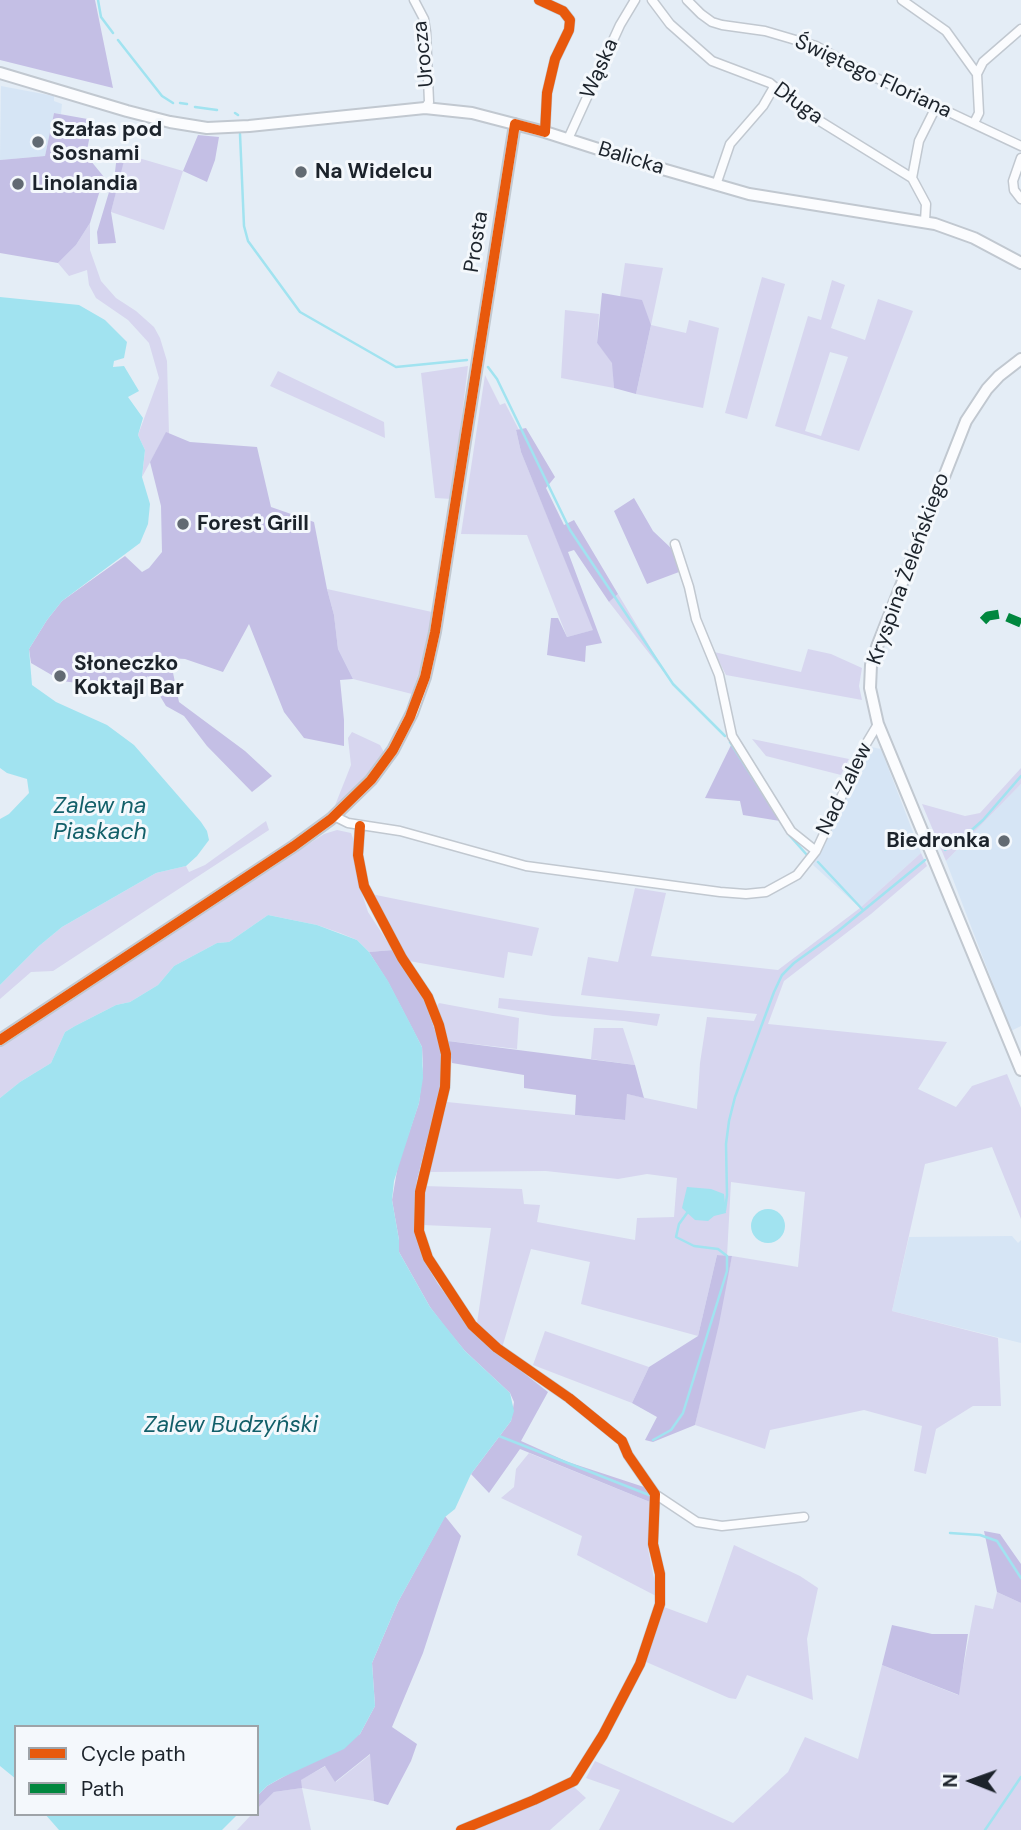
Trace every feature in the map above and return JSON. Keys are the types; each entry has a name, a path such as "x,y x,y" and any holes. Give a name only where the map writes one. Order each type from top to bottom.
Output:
{"main road":[{"name":"Balicka","path":"0,73 170,122 207,128 233,128 425,108 472,113 545,132 716,185 782,200 925,221 974,238 1021,263"},
{"name":"Prosta","path":"0,1040 294,846 334,816 371,780 393,750 410,717 425,677 435,632 515,124"},
{"name":"Kryspina Żeleńskiego","path":"1021,359 999,376 974,405 947,466 871,665 870,688 878,724 1021,1070"}],"street":[{"name":"Urocza","path":"414,0 424,19 426,32 429,102 425,108"},
{"path":"539,0 563,12 570,20 569,30 555,59 547,93 545,132"},
{"name":"Wąska","path":"568,139 620,25 635,0"},
{"name":"Długa","path":"652,0 670,24 712,61 774,87 802,110 912,178"},
{"name":"Świętego Floriana","path":"687,0 712,22 722,26 765,31 816,46 872,76 1021,146"},
{"path":"902,0 946,31 977,74"},
{"path":"975,123 979,113 977,74 983,62 1021,29"},
{"path":"716,185 730,144 763,106 774,87"},
{"path":"925,221 926,204 912,178 919,141 936,107"},
{"path":"1021,158 1013,181 1014,190 1021,198"},
{"path":"675,544 690,587 696,619 719,675 732,736 791,831 814,853"},
{"name":"Nad Zalew","path":"334,816 360,826 400,831 526,866 746,894 765,892 797,875 814,853 878,724"},
{"path":"360,826 358,855 364,886 402,958 428,997 446,1054 445,1087 422,1177 419,1200 419,1231 428,1258 472,1325 497,1348 569,1398 622,1441 628,1455 655,1494 697,1522 722,1526 804,1517"},
{"path":"461,1830 574,1781 603,1735 640,1664 660,1604 660,1574 653,1544 655,1494"}],"shaded area":[{"path":"0,0 95,0 113,88 0,60"},
{"path":"1,86 54,96 54,101 62,104 61,114 54,113 45,156 0,160"},
{"path":"54,113 93,120 86,155 104,177 90,223 76,245 58,263 0,253 0,160 45,156"},
{"path":"198,135 219,137 207,182 183,171"},
{"path":"118,146 127,149 111,212 116,243 98,244 97,232 115,172"},
{"path":"125,154 183,171 164,230 111,212"},
{"path":"90,223 90,250 101,281 116,298 154,327 167,361 169,434 166,433 142,477 145,450 138,435 159,378 149,343 128,320 96,298 89,285 87,270 69,276 58,263 76,245"},
{"path":"625,263 663,268 651,325 620,297"},
{"path":"762,277 785,284 747,419 725,413"},
{"path":"832,280 845,285 831,328 865,340 878,299 913,311 859,451 775,426 808,316 821,320","holes":["830,352 848,357 821,436 805,431"]},
{"path":"602,293 642,300 651,325 636,394 614,388 612,363 597,343"},
{"path":"565,310 599,314 597,343 613,363 614,388 561,378"},
{"path":"689,320 719,328 703,408 636,394 651,325 686,333"},
{"path":"468,366 452,499 435,498 421,373"},
{"path":"278,371 384,422 385,438 270,386"},
{"path":"485,375 500,405 505,403 519,430 516,430 521,452 594,630 567,637 527,535 461,534"},
{"path":"526,428 555,477 546,488 564,525 574,520 618,594 609,602 574,550 568,552 602,643 586,646 585,662 547,655 551,618 558,618 567,637 593,630 521,452 516,430"},
{"path":"166,432 190,442 257,447 271,507 314,522 334,615 338,649 353,679 340,680 344,746 304,738 284,712 249,624 223,672 185,659 170,658 179,702 245,751 272,776 252,792 207,746 184,716 166,706 148,676 131,690 62,681 31,663 29,649 62,601 125,556 142,572 149,568 162,552 161,506 150,462"},
{"path":"634,498 653,531 672,549 679,572 647,584 614,511"},
{"path":"327,589 432,612 428,643 412,694 353,679 338,649 334,615"},
{"path":"618,594 670,680 609,602"},
{"path":"808,649 831,654 862,668 859,686 862,700 726,675 714,652 801,672"},
{"path":"352,732 380,745 385,754 368,778 334,808 351,765 348,738"},
{"path":"752,739 849,759 841,775 766,756"},
{"path":"732,743 780,821 743,815 740,801 705,798"},
{"path":"871,747 881,749 921,853 860,908 813,865"},
{"path":"1021,768 1021,784 946,861 922,804 965,816 980,813"},
{"path":"1021,784 1021,1026 1011,1031 946,861"},
{"path":"266,821 269,830 53,971 31,972 0,999 0,985 62,927 156,873 186,866 189,872 205,865"},
{"path":"337,830 351,833 358,881 368,912 393,950 369,952 357,940 340,933 317,925 268,915 229,942 217,943 174,966 158,985 130,1002 116,1005 65,1032 51,1063 0,1098 0,1045 324,834"},
{"path":"921,853 927,866 871,914 784,981 768,1024 947,1042 918,1089 956,1107 972,1086 1007,1074 1021,1108 1021,1219 992,1147 925,1164 892,1311 998,1338 1001,1406 973,1406 936,1429 926,1474 914,1471 922,1426 864,1410 770,1430 765,1449 695,1425 732,1256 798,1267 805,1192 731,1182 727,1256 717,1255 698,1336 581,1304 590,1262 531,1249 502,1348 477,1323 491,1228 423,1225 424,1186 522,1189 524,1204 540,1205 537,1222 635,1240 637,1218 674,1217 677,1178 647,1174 618,1179 546,1171 428,1172 447,1102 624,1120 627,1094 697,1109 707,1017 754,1021 757,1014 581,995 588,957 618,962 635,888 666,893 651,956 778,970 860,908"},
{"path":"371,894 539,928 532,956 508,952 504,978 409,961"},
{"path":"393,950 425,1001 443,1054 440,1090 417,1180 414,1210 423,1259 469,1326 548,1392 521,1441 568,1462 644,1487 651,1493 650,1502 520,1449 489,1493 471,1474 511,1421 514,1402 510,1393 465,1351 445,1327 430,1307 399,1252 392,1200 398,1165 419,1103 423,1066 422,1047 369,952"},
{"path":"499,998 660,1014 657,1026 553,1016 498,1008"},
{"path":"439,1003 519,1018 517,1049 448,1041 436,1008"},
{"path":"594,1028 623,1028 635,1065 591,1059"},
{"path":"448,1041 635,1065 644,1098 627,1094 625,1120 575,1115 576,1095 524,1088 524,1075 452,1063"},
{"path":"1012,1236 1018,1243 1021,1240 1021,1343 892,1311 909,1237"},
{"path":"717,1255 732,1256 695,1425 653,1442 645,1440 657,1417 632,1403 649,1367 698,1336"},
{"path":"545,1331 649,1367 632,1403 533,1365"},
{"path":"529,1453 650,1502 648,1549 658,1597 577,1555 582,1536 501,1498 514,1487 516,1469"},
{"path":"445,1516 461,1536 423,1653 392,1727 417,1744 388,1805 374,1801 370,1754 335,1782 325,1766 301,1780 302,1788 274,1792 259,1807 259,1794 267,1786 360,1734 375,1706 372,1663 398,1602"},
{"path":"984,1531 1000,1534 1021,1564 1021,1603 997,1592"},
{"path":"734,1545 800,1576 818,1588 807,1639 813,1700 747,1675 736,1699 729,1698 644,1661 664,1607 707,1623"},
{"path":"997,1592 1021,1603 1021,1830 599,1830 620,1790 586,1778 595,1761 733,1823 788,1772 805,1737 858,1759 882,1665 958,1695 975,1605 993,1609"},
{"path":"892,1625 932,1634 968,1634 959,1695 882,1665"},
{"path":"371,1754 374,1801 302,1788 311,1830 237,1830 250,1816 259,1816 259,1807 274,1792 301,1788 300,1780 326,1766 336,1782"},
{"path":"573,1786 586,1798 550,1830 474,1830"}],"water":[{"name":"Zalew na Piaskach","path":"0,297 79,305 105,320 127,342 124,358 114,361 113,367 124,366 139,391 128,397 143,418 138,435 145,450 142,477 150,504 148,524 140,543 62,601 47,620 29,649 32,685 56,702 107,725 134,745 201,822 209,840 186,866 156,873 62,927 0,985 0,819 9,814 29,793 27,779 0,768"},
{"name":"Zalew Budzyński","path":"268,915 317,925 357,940 369,952 388,981 422,1047 423,1078 419,1103 394,1181 392,1200 399,1252 430,1307 465,1351 510,1393 514,1411 511,1421 471,1474 455,1509 445,1517 398,1602 372,1663 375,1706 360,1734 344,1749 281,1778 259,1794 259,1725 14,1725 14,1777 0,1766 0,1098 51,1063 65,1032 116,1005 130,1002 158,985 174,966 217,943 229,942"},
{"path":"687,1187 711,1189 724,1194 726,1213 714,1216 708,1221 695,1220 682,1208"},
{"path":"768,1209 780,1214 785,1226 780,1238 768,1243 756,1238 751,1226 756,1214"},
{"path":"47,1816 236,1816 222,1830 59,1830"}],"waterway":[{"path":"98,0 101,17 113,33"},
{"path":"118,40 162,96 173,103"},
{"path":"180,103 187,104"},
{"path":"195,107 217,110"},
{"path":"240,134 244,226 248,241 300,312 396,367 467,360"},
{"path":"488,367 497,379 570,530 673,684 725,736"},
{"path":"730,742 790,836 807,855"},
{"path":"945,850 956,844 983,820 1021,776"},
{"path":"725,1210 729,1121 735,1097 782,975 925,860"},
{"path":"818,862 863,910"},
{"path":"653,1440 671,1430 683,1413 727,1271 727,1256 718,1249 694,1246 676,1237 679,1224 687,1213"},
{"path":"499,1436 649,1495"},
{"path":"950,1533 980,1535 997,1541 1021,1578"},
{"path":"985,1830 1021,1777"}],"marked path":[{"path":"983,621 988,616 1000,614 1021,623"}],"cycle path":[{"path":"0,1040 331,819 371,780 393,750 410,717 425,677 435,632 515,124 545,132 547,93 555,59 569,30 570,20 563,11 539,0"},
{"path":"360,826 358,855 364,886 402,958 428,997 446,1054 445,1087 420,1192 419,1231 428,1258 472,1325 497,1348 569,1398 622,1441 628,1455 655,1494 653,1544 660,1574 660,1604 640,1664 603,1735 574,1781 461,1830"}],"place":[{"name":"Szałas pod Sosnami","path":"38,142"},
{"name":"Na Widelcu","path":"301,172"},
{"name":"Linolandia","path":"18,184"},
{"name":"Forest Grill","path":"183,524"},
{"name":"Słoneczko Koktajl Bar","path":"60,676"},
{"name":"Biedronka","path":"1004,841"}]}
